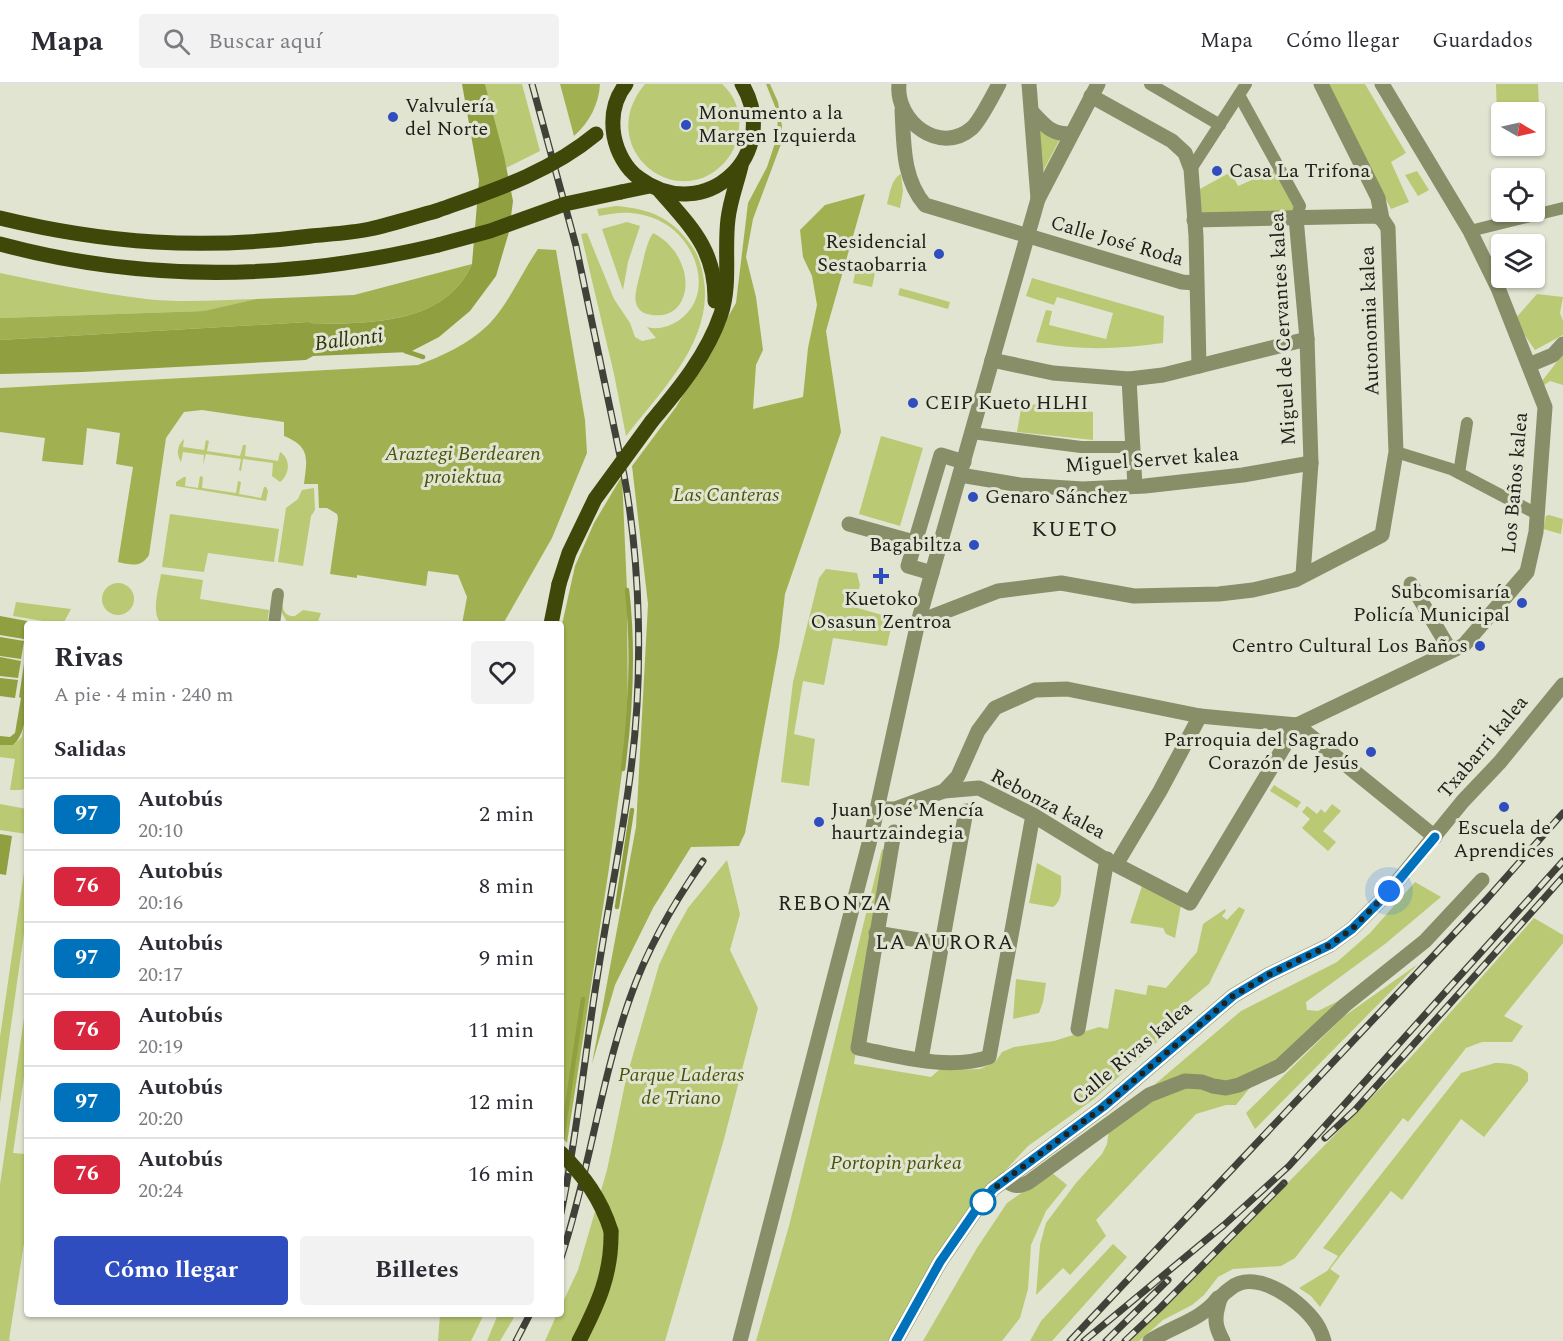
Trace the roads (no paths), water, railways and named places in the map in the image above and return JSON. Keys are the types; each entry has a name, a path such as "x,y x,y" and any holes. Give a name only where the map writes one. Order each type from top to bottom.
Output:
{"main road":[{"path":"552,621 559,584 569,553 595,499 689,375 722,313 727,275 728,218 754,131 754,114 749,96 742,84"},
{"path":"622,86 615,108 613,126 616,144 623,161 635,175 655,188 692,228 708,253 715,284 711,337"},
{"path":"0,218 65,232 127,241 177,244 268,241 368,229 436,211 529,176 563,159 596,134 615,108"},
{"path":"0,244 32,253 102,266 201,273 280,271 379,258 438,245 490,231 565,204 621,192 655,188 682,195 705,191 726,181 742,165"},
{"path":"564,1156 589,1184 599,1201 611,1231 606,1280 595,1310 579,1341"}],"street":[{"name":"Calle José Roda","path":"899,84 898,96 902,110 907,170 912,186 925,205 1182,282 1196,283"},
{"path":"902,110 916,126 930,135 946,138 958,137 973,128 999,84"},
{"path":"1029,84 1038,199"},
{"path":"1150,84 1220,125"},
{"path":"1191,169 1246,84"},
{"name":"Autonomia kalea","path":"1303,575 1382,535 1395,452 1388,228 1382,219 1378,198 1321,84"},
{"name":"Los Baños kalea","path":"1297,725 1464,645 1527,572 1532,554 1545,408 1498,288 1470,231 1382,84"},
{"path":"740,1341 877,809 918,622 992,360 1038,199 1094,90 1172,141 1185,153 1191,169 1199,366"},
{"name":"Miguel de Cervantes kalea","path":"1239,95 1300,206 1296,218 1307,339 1311,463 1303,575"},
{"path":"1032,112 1050,130 1060,134 1071,134"},
{"path":"1470,231 1563,208"},
{"path":"1194,220 1376,216 1382,219"},
{"path":"992,360 1053,373 1129,379 1163,375 1307,339"},
{"path":"1529,365 1554,355 1563,344"},
{"path":"1129,379 1136,486"},
{"path":"1458,472 1467,423"},
{"path":"972,433 1081,447 1133,447"},
{"path":"1395,452 1458,472 1537,514"},
{"name":"Miguel Servet kalea","path":"915,542 941,455 962,469 1030,486 1083,489 1242,476 1311,463"},
{"path":"849,524 939,549"},
{"path":"915,542 908,566 932,573"},
{"path":"918,622 998,591 1061,583 1134,596 1219,594 1286,583 1303,575"},
{"path":"1412,584 1450,650"},
{"path":"274,621 278,594"},
{"name":"Txabarri kalea","path":"1435,837 1563,685"},
{"path":"944,791 958,776 978,731 995,708 1035,690 1067,689 1200,716 1297,725 1435,837"},
{"path":"1078,1029 1112,861 1160,791 1200,716"},
{"name":"Rebonza kalea","path":"877,809 895,809 944,791 979,788 1033,815 1190,903 1297,725"},
{"path":"965,762 973,781 979,788"},
{"path":"921,1059 966,811"},
{"path":"894,832 858,1048 955,1064 975,1062 989,1057 1033,815"},
{"name":"Calle Rivas kalea","path":"896,1341 940,1262 993,1189 1103,1107 1233,996 1268,975 1330,945 1352,929 1388,893 1435,837"},
{"path":"1005,1180 1019,1187 1029,1182 1149,1095 1185,1081 1202,1082 1226,1088 1239,1085 1280,1066 1345,1005 1425,941 1482,880"},
{"path":"876,933 942,944"},
{"path":"1150,1341 1180,1323 1201,1315 1237,1283 1258,1282 1281,1291 1304,1308 1319,1327 1324,1341"},
{"path":"1220,1296 1215,1317 1216,1329 1223,1341"}],"water":[{"name":"Ballonti","path":"462,84 485,84 513,201 509,232 496,276 470,311 439,337 410,352 313,356 306,360 0,374 0,340 308,322 316,324 360,323 405,316 426,309 444,299 460,284 472,264 479,180"},
{"path":"0,616 27,621 24,621 24,639 0,635"},
{"path":"0,637 24,641 21,659 0,656"},
{"path":"0,657 21,661 18,678 0,676"},
{"path":"24,664 24,726 13,745 0,745 0,736 10,737 15,733 21,698 19,697"},
{"path":"0,678 18,680 15,698 0,696"},
{"path":"0,834 12,836 6,875 0,874"}],"waterway":[{"path":"405,351 423,357"},
{"path":"623,769 631,680 627,590"},
{"path":"617,907 632,810"},
{"path":"564,1126 583,999"}],"railway":[{"path":"532,84 576,246 624,475 630,510 637,584 639,660 631,769 564,1196"},
{"path":"1070,1341 1486,900 1563,813"},
{"path":"564,1248 610,1063 630,998 644,962 662,927 703,861"},
{"path":"1084,1341 1224,1225 1289,1166 1563,861"},
{"path":"1325,1138 1355,1110 1563,877"},
{"path":"1125,1341 1284,1183"},
{"path":"1106,1341 1168,1280"},
{"path":"516,1341 528,1317"}],"place":[{"name":"Valvulería del Norte","path":"393,117"},
{"name":"Monumento a la Margen Izquierda","path":"686,125"},
{"name":"Casa La Trifona","path":"1217,171"},
{"name":"Residencial Sestaobarria","path":"939,254"},
{"name":"CEIP Kueto HLHI","path":"913,403"},
{"name":"Genaro Sánchez","path":"973,497"},
{"name":"Bagabiltza","path":"974,545"},
{"name":"Kuetoko Osasun Zentroa","path":"881,576"},
{"name":"Subcomisaría Policía Municipal","path":"1522,603"},
{"name":"Centro Cultural Los Baños","path":"1480,646"},
{"name":"Parroquia del Sagrado Corazón de Jesús","path":"1371,752"},
{"name":"Escuela de Aprendices","path":"1504,807"},
{"name":"Juan José Mencía haurtzaindegia","path":"819,822"}],"district":[{"name":"KUETO","path":"1075,529"},
{"name":"REBONZA","path":"835,904"},
{"name":"LA AURORA","path":"945,943"}],"park label":[{"name":"Araztegi Berdearen proiektua","path":"463,466"},
{"name":"Las Canteras","path":"726,495"},
{"name":"Parque Laderas de Triano","path":"681,1086"},
{"name":"Portopin parkea","path":"896,1163"}]}
